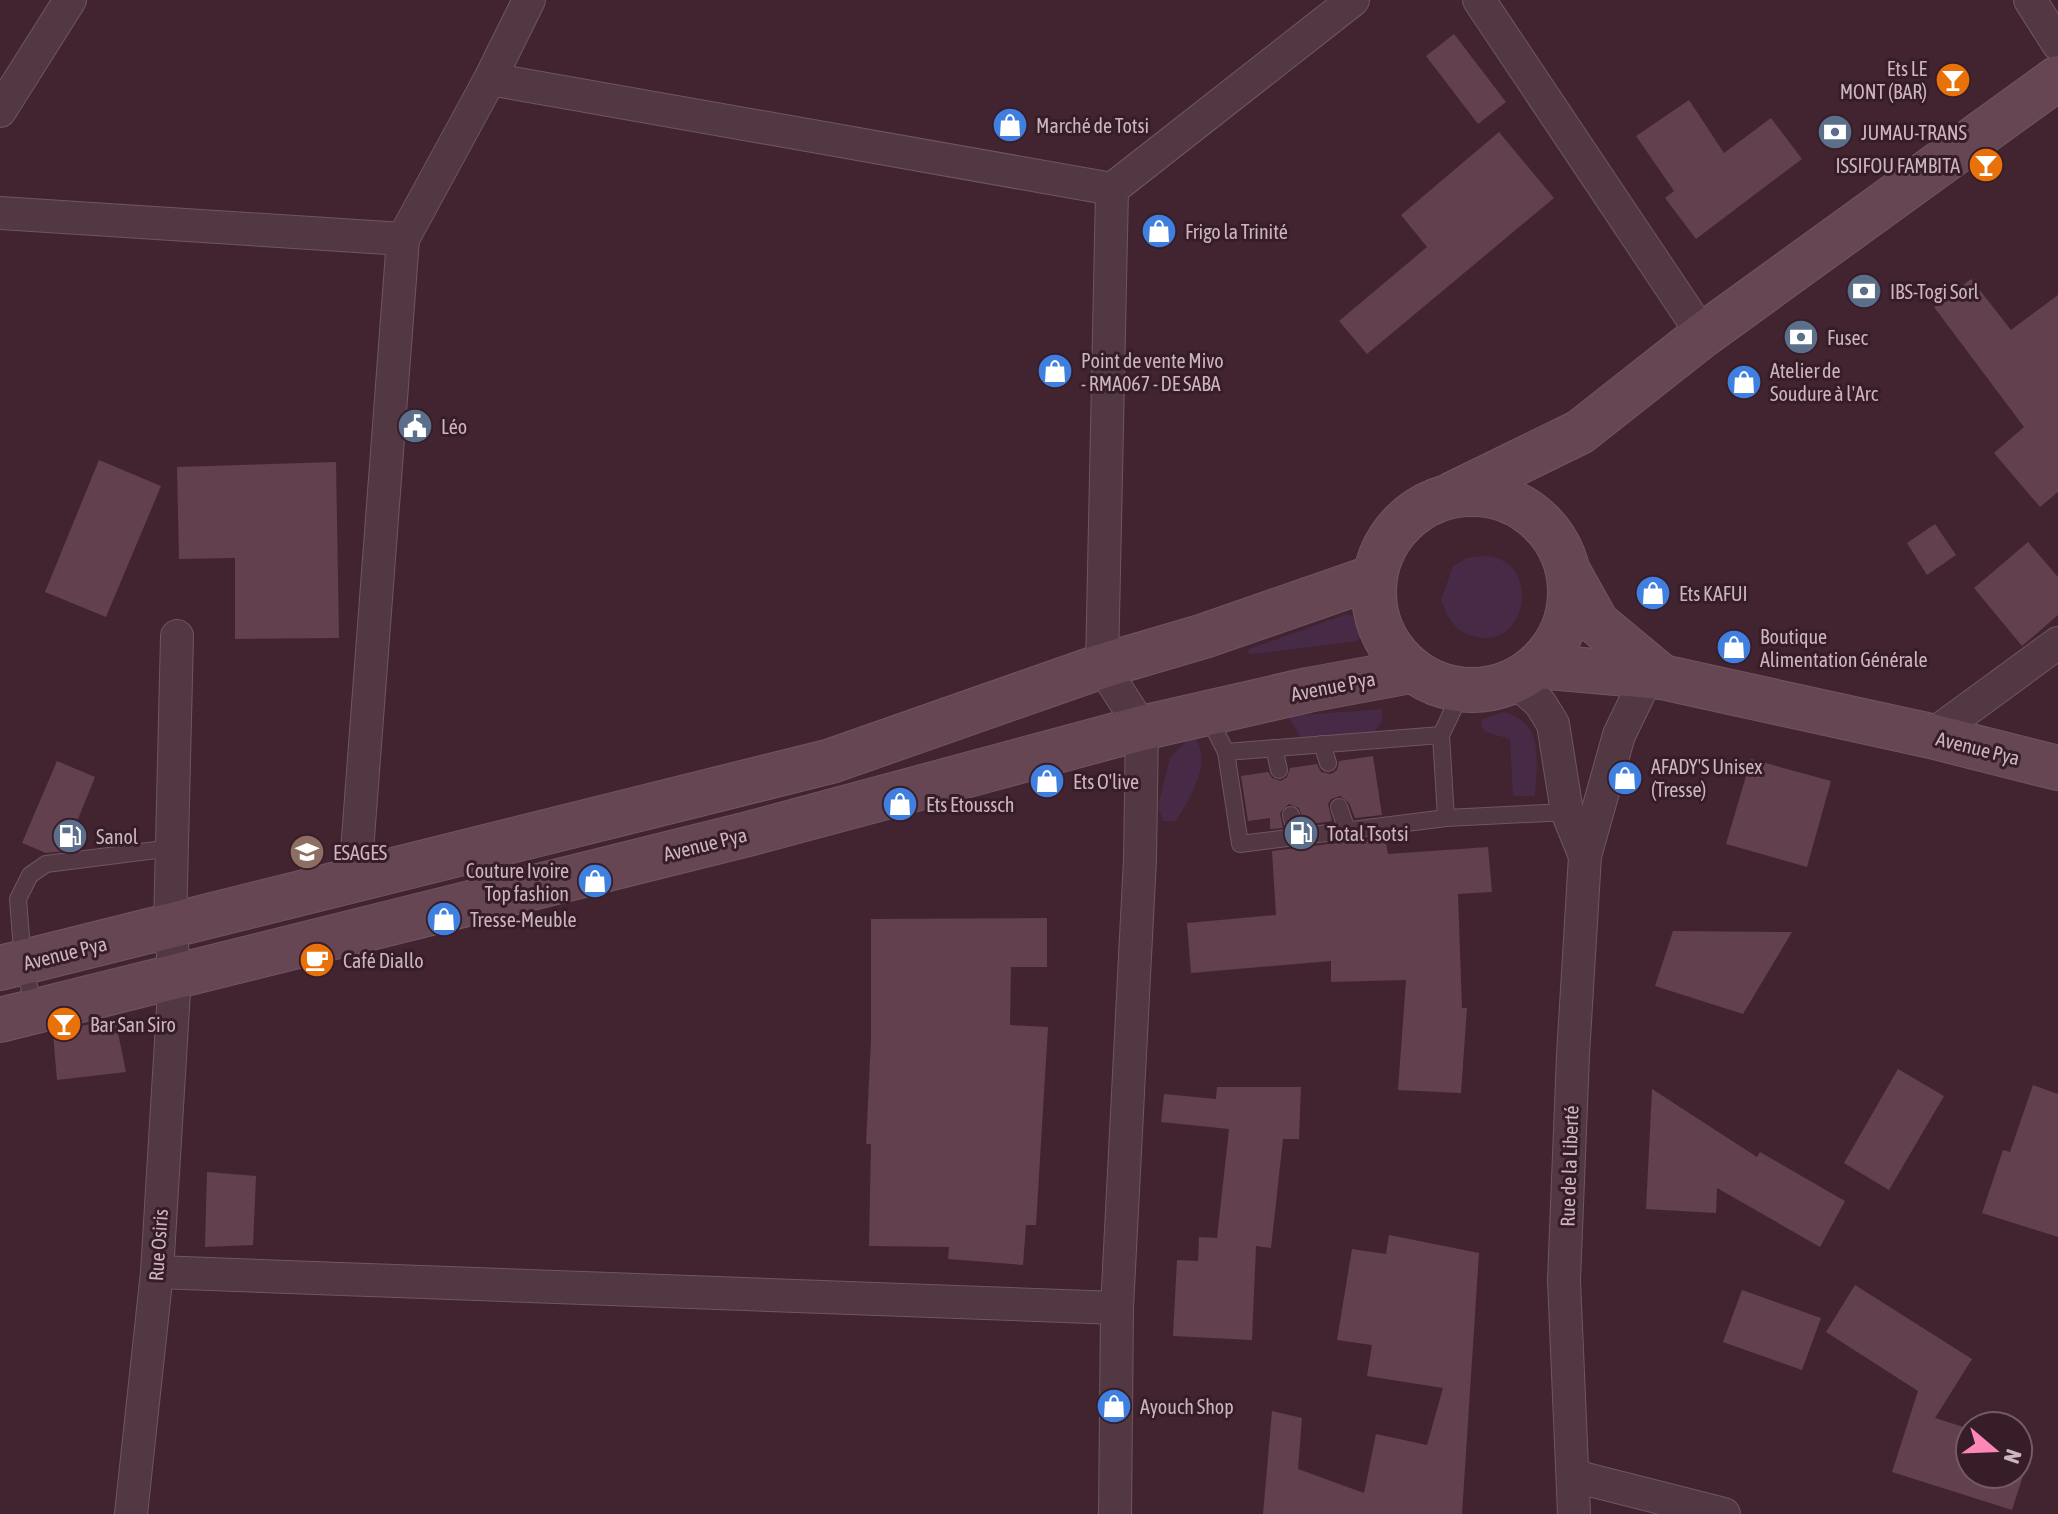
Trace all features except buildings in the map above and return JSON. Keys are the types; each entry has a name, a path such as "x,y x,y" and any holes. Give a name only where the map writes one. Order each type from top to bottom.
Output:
{"main road":[{"path":"1568,571 1570,606 1558,639 1526,674 1490,689 1462,691 1436,685 1411,671 1387,645 1374,612 1374,577 1383,548 1400,522 1424,504 1453,494 1580,432 1703,335 2058,78"},
{"path":"1532,513 1580,432"},
{"path":"1453,494 1481,493 1507,499 1532,513 1551,532 1568,571 1597,623 1654,677"},
{"name":"Avenue Pya","path":"11,965 831,761 1102,666 1204,636 1374,577"},
{"name":"Avenue Pya","path":"17,1015 763,830 1142,728 1217,734 1308,690 1411,671"},
{"name":"Avenue Pya","path":"1526,674 1654,677 1931,736 2058,768"}],"street":[{"path":"0,111 70,0"},
{"path":"355,878 403,239 529,0"},
{"path":"490,79 1112,189 1353,0"},
{"path":"1479,0 1703,335"},
{"path":"2030,0 2058,44"},
{"path":"1112,189 1102,666 1142,728 1140,859 1117,1308 1115,1514"},
{"path":"0,213 403,239"},
{"name":"Rue Osiris","path":"131,1514 157,1272 175,975 170,927 177,636"},
{"path":"1931,736 2058,643"},
{"path":"1526,674 1553,724 1567,812 1585,856"},
{"path":"1585,856 1619,735 1654,677"},
{"name":"Rue de la Liberté","path":"1574,1514 1564,1280 1585,856"},
{"path":"157,1272 1117,1308"},
{"path":"1574,1476 1724,1514"}],"lane":[{"path":"1446,818 1441,735 1462,691"},
{"path":"1441,735 1274,748 1217,734 1240,844 1446,818 1567,812"},
{"path":"1322,744 1328,763"},
{"path":"1274,748 1279,770"},
{"path":"1339,807 1347,830"},
{"path":"1291,815 1296,836"},
{"path":"17,1015 11,965 18,899 30,875 46,864 172,848"}],"shaded area":[{"path":"1483,556 1502,560 1515,571 1521,586 1522,603 1516,618 1506,631 1492,637 1473,636 1461,631 1449,618 1441,600 1453,566 1467,558"},
{"path":"1347,614 1353,616 1360,637 1357,641 1247,653 1249,649"},
{"path":"1383,709 1381,723 1373,733 1301,738 1288,716"},
{"path":"1502,712 1526,724 1532,734 1537,757 1535,796 1513,796 1510,739 1485,732 1481,726 1483,719"},
{"path":"1192,735 1199,744 1201,755 1198,778 1176,821 1163,821 1158,806 1170,758"}],"place":[{"name":"Ets LE MONT (BAR)","path":"1953,80"},
{"name":"Marché de Totsi","path":"1010,125"},
{"name":"JUMAU-TRANS","path":"1835,132"},
{"name":"ISSIFOU FAMBITA","path":"1986,165"},
{"name":"Frigo la Trinité","path":"1159,231"},
{"name":"IBS-Togi Sorl","path":"1864,291"},
{"name":"Fusec","path":"1801,337"},
{"name":"Point de vente Mivo - RMA067 - DE SABA","path":"1055,371"},
{"name":"Atelier de Soudure à l'Arc","path":"1744,382"},
{"name":"Léo","path":"415,426"},
{"name":"Ets KAFUI","path":"1653,593"},
{"name":"Boutique Alimentation Générale","path":"1734,647"},
{"name":"AFADY'S Unisex (Tresse)","path":"1625,778"},
{"name":"Ets O'live","path":"1047,781"},
{"name":"Ets Etoussch","path":"900,804"},
{"name":"Total Tsotsi","path":"1301,833"},
{"name":"Sanol","path":"70,836"},
{"name":"ESAGES","path":"307,852"},
{"name":"Couture Ivoire Top fashion","path":"595,881"},
{"name":"Tresse-Meuble","path":"444,919"},
{"name":"Café Diallo","path":"317,960"},
{"name":"Bar San Siro","path":"64,1024"},
{"name":"Ayouch Shop","path":"1114,1406"}]}
